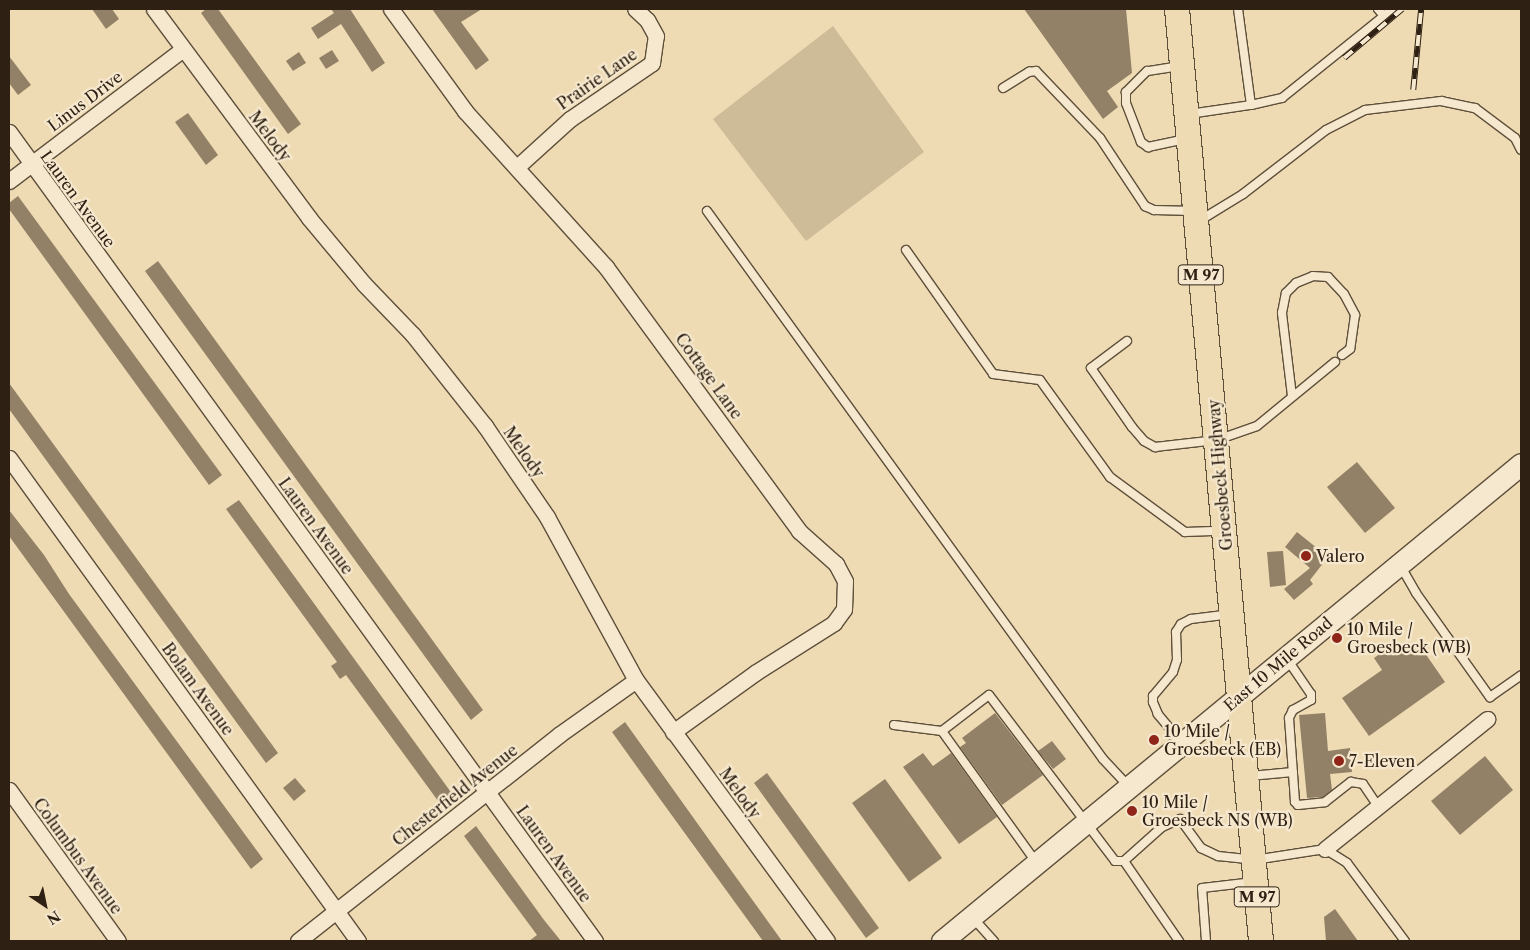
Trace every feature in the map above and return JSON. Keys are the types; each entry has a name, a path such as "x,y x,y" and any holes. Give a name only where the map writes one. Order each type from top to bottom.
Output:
{"main road":[{"name":"Groesbeck Highway","path":"1177,9 1225,530 1237,698 1261,941"},
{"name":"East 10 Mile Road","path":"942,941 1521,464"}],"street":[{"name":"Melody","path":"154,9 309,218 364,284 413,335 485,426 552,525 636,680 827,941"},
{"name":"Cottage Lane","path":"391,9 465,112 606,267 799,531 836,564 844,581 844,609 834,623 755,673 673,732"},
{"name":"Prairie Lane","path":"517,167 570,119 636,76 652,63 656,36 647,20 635,9"},
{"name":"Linus Drive","path":"9,182 184,49"},
{"name":"Lauren Avenue","path":"9,132 595,941"},
{"name":"Bolam Avenue","path":"9,458 358,941"},
{"name":"Chesterfield Avenue","path":"298,941 488,793 560,734 636,680"},
{"path":"1325,849 1488,719"},
{"name":"Columbus Avenue","path":"9,790 118,941"}],"lane":[{"path":"1238,9 1251,105"},
{"path":"1378,9 1384,16"},
{"path":"1187,115 1282,98 1393,9"},
{"path":"1182,65 1147,72 1126,92 1126,103 1141,142 1148,147 1189,139"},
{"path":"1003,88 1029,72 1036,71 1100,138 1145,206 1154,210 1196,217 1243,194 1326,130 1365,110 1441,101 1475,108 1514,138 1521,150"},
{"path":"707,211 1103,759 1129,787"},
{"path":"906,250 993,374 1040,380 1110,477 1185,532 1225,530"},
{"path":"1292,396 1282,313 1286,293 1296,283 1313,276 1328,277 1344,294 1355,314 1354,335 1350,349 1342,355"},
{"path":"1127,341 1091,368 1144,441 1155,447 1217,440 1258,426 1335,362"},
{"path":"1399,564 1416,593 1490,696 1521,675"},
{"path":"1182,743 1158,714 1153,702 1153,696 1173,672 1177,660 1176,632 1181,624 1191,619 1232,614"},
{"path":"1286,658 1311,694 1310,700 1293,710 1289,718 1295,802 1298,805 1331,800 1351,782 1363,784 1378,806"},
{"path":"894,725 942,731 990,695 1110,858 1115,861 1124,861 1162,827 1180,819 1204,851 1255,870"},
{"path":"942,731 1037,863"},
{"path":"1246,777 1293,772"},
{"path":"1206,941 1202,888 1325,849 1347,863 1405,941"},
{"path":"1124,861 1179,941"},
{"path":"972,917 994,941"}],"shaded area":[{"path":"833,26 924,152 806,241 713,119"}],"building":[{"path":"92,9 112,9 119,19 106,29"},
{"path":"206,9 218,9 301,124 288,134 201,13"},
{"path":"331,9 350,9 385,63 372,72 341,24 318,39 311,28 334,13"},
{"path":"432,9 482,9 461,22 489,60 476,70"},
{"path":"1024,9 1126,9 1132,73 1107,91 1118,107 1103,119"},
{"path":"332,50 339,61 326,69 319,58"},
{"path":"299,52 306,63 293,71 286,61"},
{"path":"9,56 31,85 18,95 9,83"},
{"path":"188,113 218,155 206,165 175,122"},
{"path":"18,196 222,475 209,485 9,209 9,203"},
{"path":"158,261 483,710 471,720 145,271"},
{"path":"9,383 278,753 266,763 9,409"},
{"path":"1357,462 1395,508 1365,533 1327,487"},
{"path":"239,500 453,795 441,805 346,675 340,679 331,666 337,662 226,509"},
{"path":"9,510 44,555 69,594 263,859 251,869 9,536"},
{"path":"1297,532 1328,557 1310,580 1313,584 1294,600 1284,589 1310,568 1285,547"},
{"path":"1283,551 1286,585 1270,587 1267,552"},
{"path":"1396,643 1404,653 1418,643 1445,682 1369,736 1342,698 1382,670 1374,658"},
{"path":"995,713 1043,775 1002,805 960,747 966,743 962,738"},
{"path":"1325,713 1328,751 1350,748 1352,772 1330,774 1332,790 1323,797 1307,798 1299,715"},
{"path":"625,722 782,941 763,941 660,799 612,732"},
{"path":"1052,741 1066,759 1053,769 1038,751"},
{"path":"923,753 933,766 951,753 997,817 959,844 903,767"},
{"path":"1485,756 1513,790 1460,835 1431,801"},
{"path":"767,773 879,928 866,938 754,783"},
{"path":"295,778 306,791 294,801 283,788"},
{"path":"885,779 942,858 909,882 852,803"},
{"path":"476,826 561,941 529,941 537,935 464,836"},
{"path":"1335,909 1358,941 1326,941 1324,917"}],"railway":[{"path":"1344,58 1402,9"},
{"path":"1413,90 1421,9"}],"place":[{"name":"Valero","path":"1306,556"},
{"name":"10 Mile / Groesbeck (WB)","path":"1337,638"},
{"name":"10 Mile / Groesbeck (EB)","path":"1154,740"},
{"name":"7-Eleven","path":"1339,761"},
{"name":"10 Mile / Groesbeck NS (WB)","path":"1132,811"}]}
